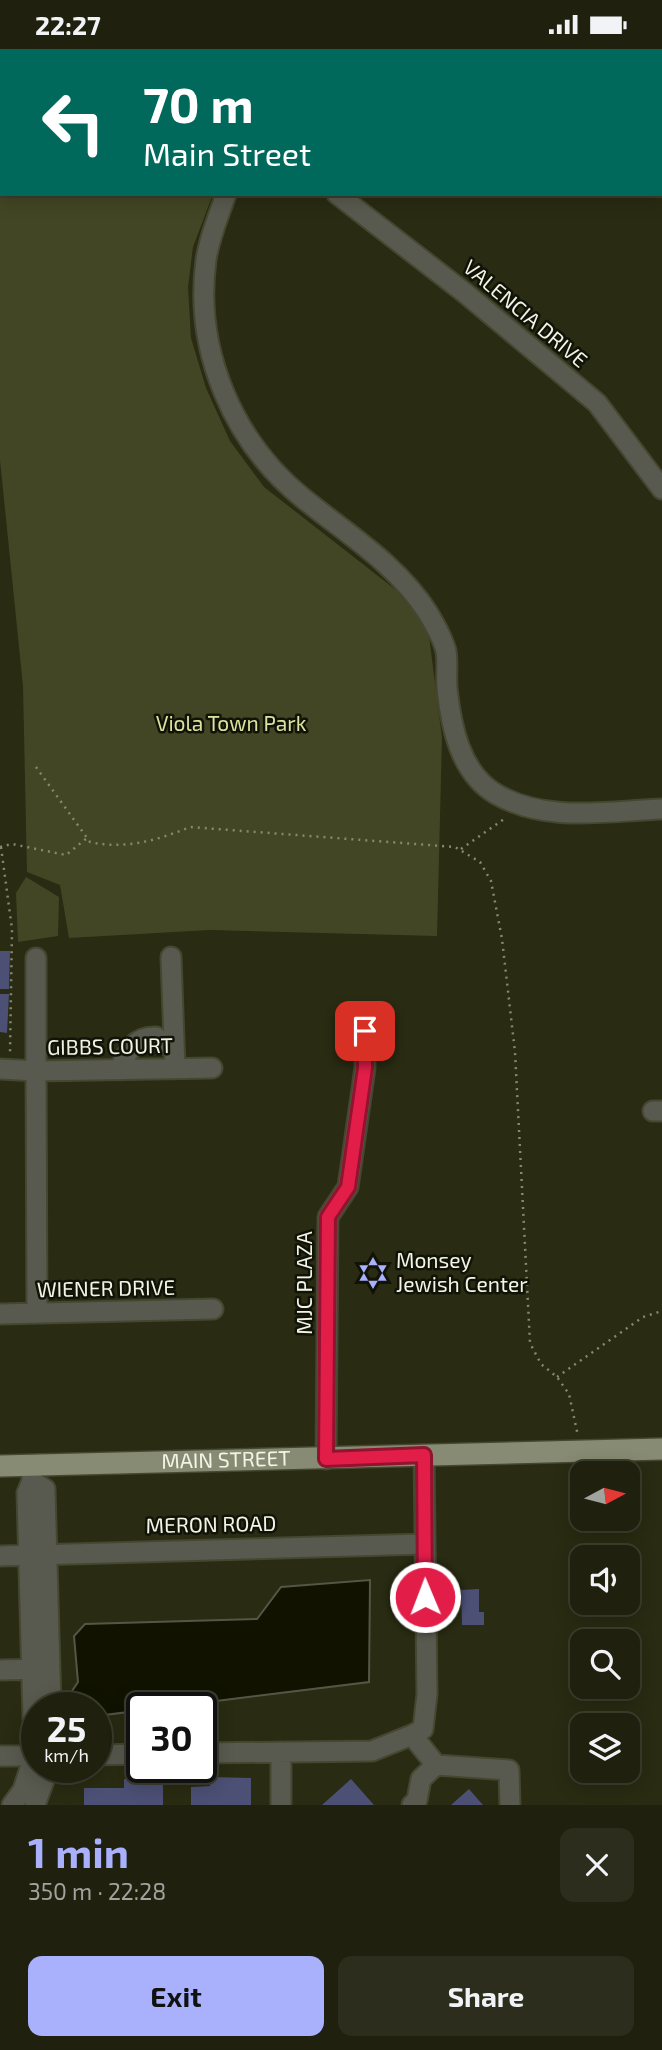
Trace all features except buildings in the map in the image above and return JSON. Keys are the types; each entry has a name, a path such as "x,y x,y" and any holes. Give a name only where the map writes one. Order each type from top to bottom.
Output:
{"main road":[{"name":"MAIN STREET","path":"0,1466 32,1473 424,1455 662,1449"}],"street":[{"path":"225,196 206,258 203,311 212,357 228,406 257,453 301,497 405,579 429,614 446,650 453,729 468,767 494,793 515,803 552,813 662,809"},
{"name":"VALENCIA DRIVE","path":"340,196 466,293 597,404 662,489"},
{"path":"171,957 175,1059"},
{"name":"GIBBS COURT","path":"36,958 36,1071 119,1070 175,1059 212,1068"},
{"name":"MJC PLAZA","path":"326,1459 328,1217 348,1187 365,1068 365,1031"},
{"path":"119,1070 138,1039 156,1037 175,1059"},
{"path":"5,1069 36,1071 37,1313"},
{"name":"WIENER DRIVE","path":"0,1314 213,1309"},
{"path":"424,1455 427,1694 417,1732 436,1765"},
{"path":"32,1473 45,1489 38,1553 41,1692"},
{"name":"MERON ROAD","path":"0,1556 424,1544"},
{"path":"0,1670 41,1669"},
{"path":"41,1669 47,1692"},
{"path":"217,1753 372,1751 417,1732"},
{"path":"281,1752 281,1805"},
{"path":"0,1757 21,1759"},
{"path":"412,1805 417,1800 421,1779 436,1765 509,1770 510,1805"},
{"path":"23,1803 31,1783"}],"path":[{"path":"36,767 90,842 125,845 162,839 190,827 461,849 480,862 491,881 500,928 515,1052 530,1343 541,1364 557,1377 569,1394 578,1439"},
{"path":"461,849 509,815 515,803"},
{"path":"5,1069 12,929 0,847 12,844 66,855 87,838"},
{"path":"557,1377 643,1317 662,1311"}],"green space":[{"name":"Viola Town Park","path":"0,196 212,196 193,247 188,287 191,338 206,388 230,441 264,487 396,590 428,628 442,738 437,936 210,930 69,938 60,885 27,872 23,686 0,460"},
{"path":"26,877 59,897 58,936 18,942 16,893"}],"shaded area":[{"path":"370,1580 369,1682 217,1701 217,1692 126,1692 126,1712 112,1714 112,1692 71,1692 78,1682 74,1636 85,1624 257,1619 281,1587"}],"place":[{"name":"Monsey Jewish Center","path":"373,1273"}],"route":[{"path":"365,1031 365,1068 348,1187 328,1217 326,1459 424,1455 425,1597"}]}
